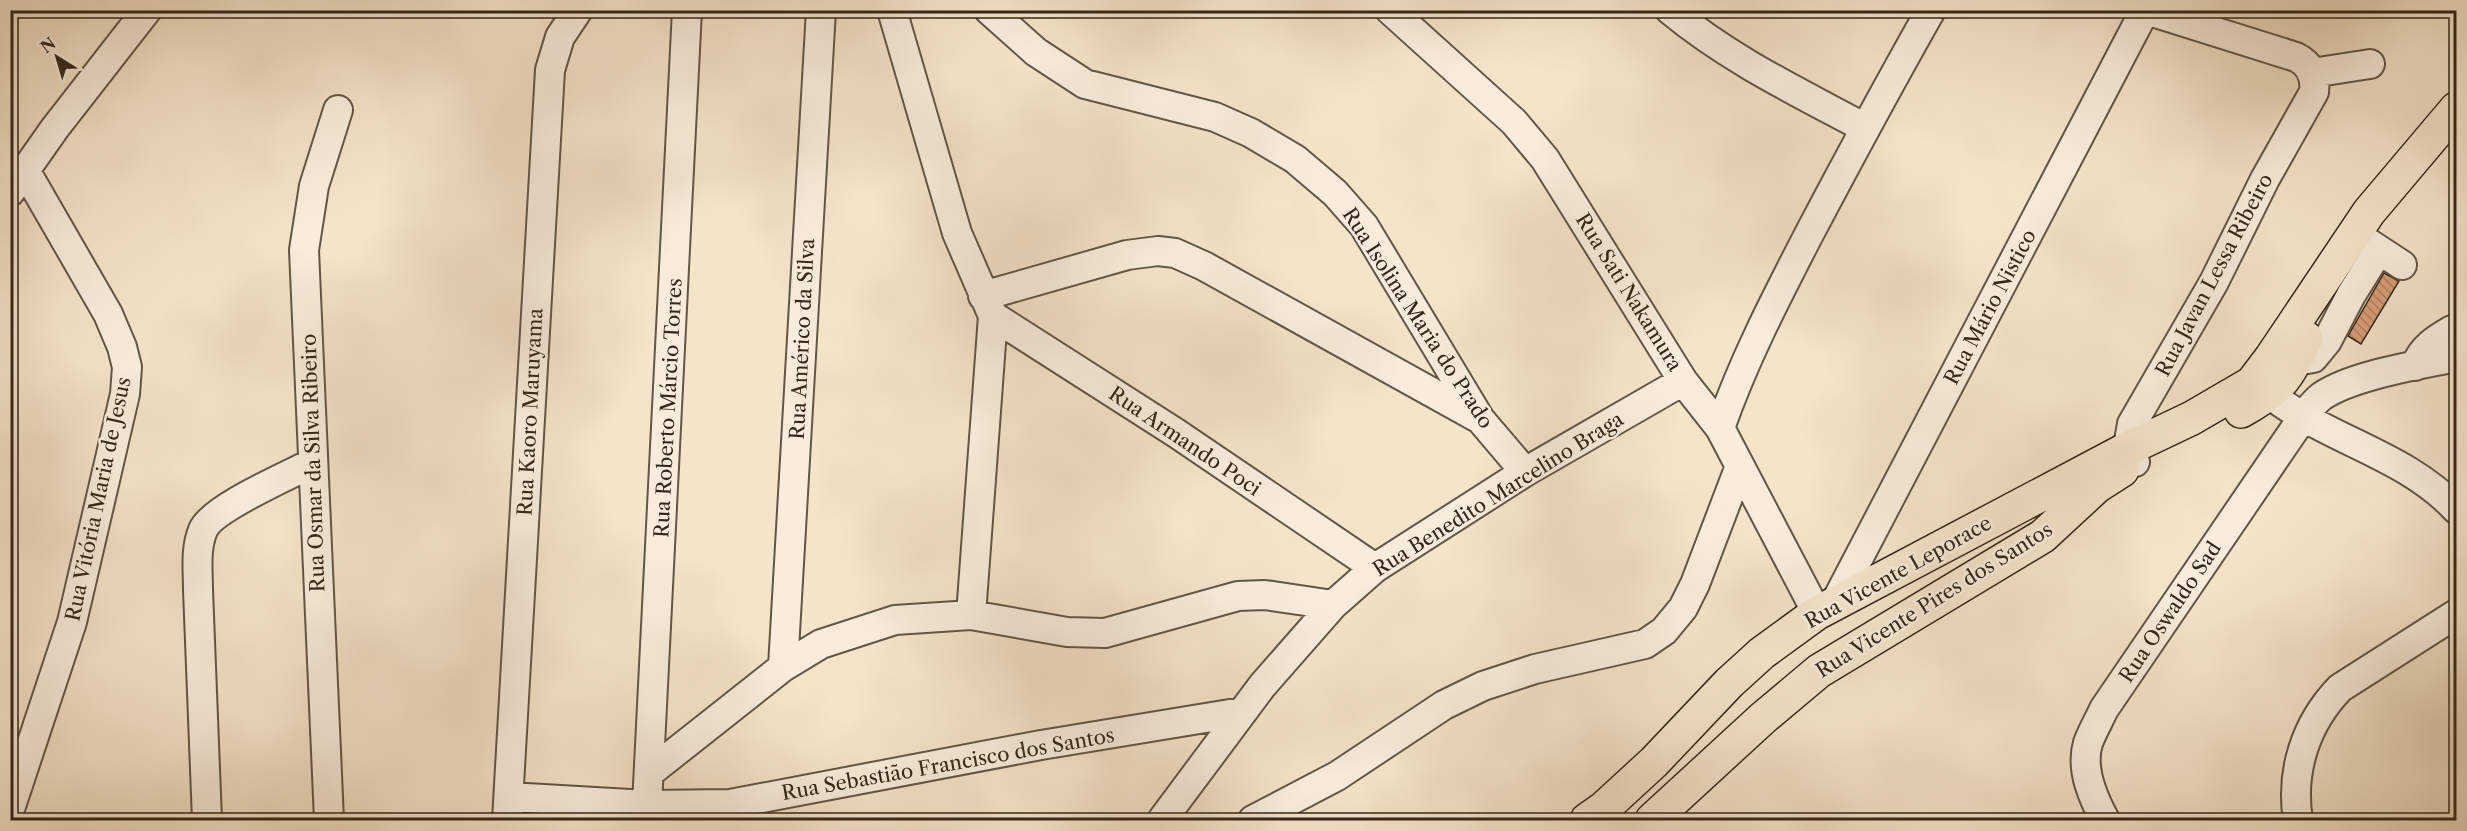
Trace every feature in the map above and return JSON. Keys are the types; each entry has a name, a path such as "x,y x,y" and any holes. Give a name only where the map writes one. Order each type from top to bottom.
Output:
{"main road":[{"path":"2261,389 2316,315 2329,272 2379,250 2391,184 2457,109"},
{"name":"Rua Vicente Leporace","path":"1587,820 1604,808 1654,762 1729,683 1762,653 1826,608 2026,502 2132,455 2192,418 2261,389"},
{"name":"Rua Vicente Pires dos Santos","path":"1652,820 1763,718 1819,671 2043,536 2132,455"},
{"path":"2026,502 2041,508 2047,516 2048,521 2043,536"}],"street":[{"path":"18,181 147,10"},
{"name":"Rua Kaoro Maruyama","path":"508,809 550,70 561,37 578,10"},
{"name":"Rua Roberto Márcio Torres","path":"647,806 687,10"},
{"name":"Rua Américo da Silva","path":"783,667 821,10"},
{"path":"892,10 957,233 988,306 971,615"},
{"name":"Rua Isolina Maria do Prado","path":"989,10 1036,52 1085,84 1215,117 1251,133 1295,159 1335,192 1364,226 1480,419 1525,472"},
{"name":"Rua Sati Nakamura","path":"1389,10 1514,122 1545,159 1683,381 1720,428 1740,466 1826,608"},
{"path":"1670,10 1701,36 1742,61 1865,128"},
{"path":"1720,428 1736,383 1757,339 1865,128 1931,10"},
{"path":"2145,10 2296,57 2307,65 2313,82 2370,64"},
{"name":"Rua Mário Nistico","path":"1826,608 2145,10"},
{"name":"Rua Javan Lessa Ribeiro","path":"2132,455 2129,433 2132,424 2214,282 2313,82"},
{"name":"Rua Osmar da Silva Ribeiro","path":"329,820 304,250 314,186 338,110"},
{"name":"Rua Vitória Maria de Jesus","path":"10,809 72,622 125,394 127,367 122,347 108,314 18,181"},
{"path":"2286,355 2313,358 2327,341 2351,295 2379,250"},
{"path":"988,306 1127,255 1158,251 1175,254 1215,272 1480,419"},
{"name":"Rua Armando Poci","path":"988,306 1375,568"},
{"name":"Rua Oswaldo Sad","path":"2105,820 2093,795 2085,761 2088,743 2104,709 2303,417 2316,401 2338,388 2415,366 2454,344"},
{"path":"1420,385 1431,377 1438,366 1440,354"},
{"name":"Rua Benedito Marcelino Braga","path":"1162,820 1277,668 1333,605 1375,568 1525,472 1683,381"},
{"path":"2261,389 2303,417 2415,474 2440,492 2457,509"},
{"path":"207,820 197,554 203,529 215,514 312,463"},
{"path":"1254,820 1336,776 1444,705 1483,686 1535,669 1645,644 1664,631 1683,608 1695,584 1740,466"},
{"path":"650,773 783,667 821,644 895,620 971,615 1067,632 1105,633 1238,596 1265,595 1333,605"},
{"path":"2298,820 2297,771 2308,733 2325,704 2340,688 2457,614"},
{"name":"Rua Sebastião Francisco dos Santos","path":"508,809 730,804 1041,745 1242,712"}],"building":[{"path":"2384,273 2399,281 2361,344 2348,336"}]}
